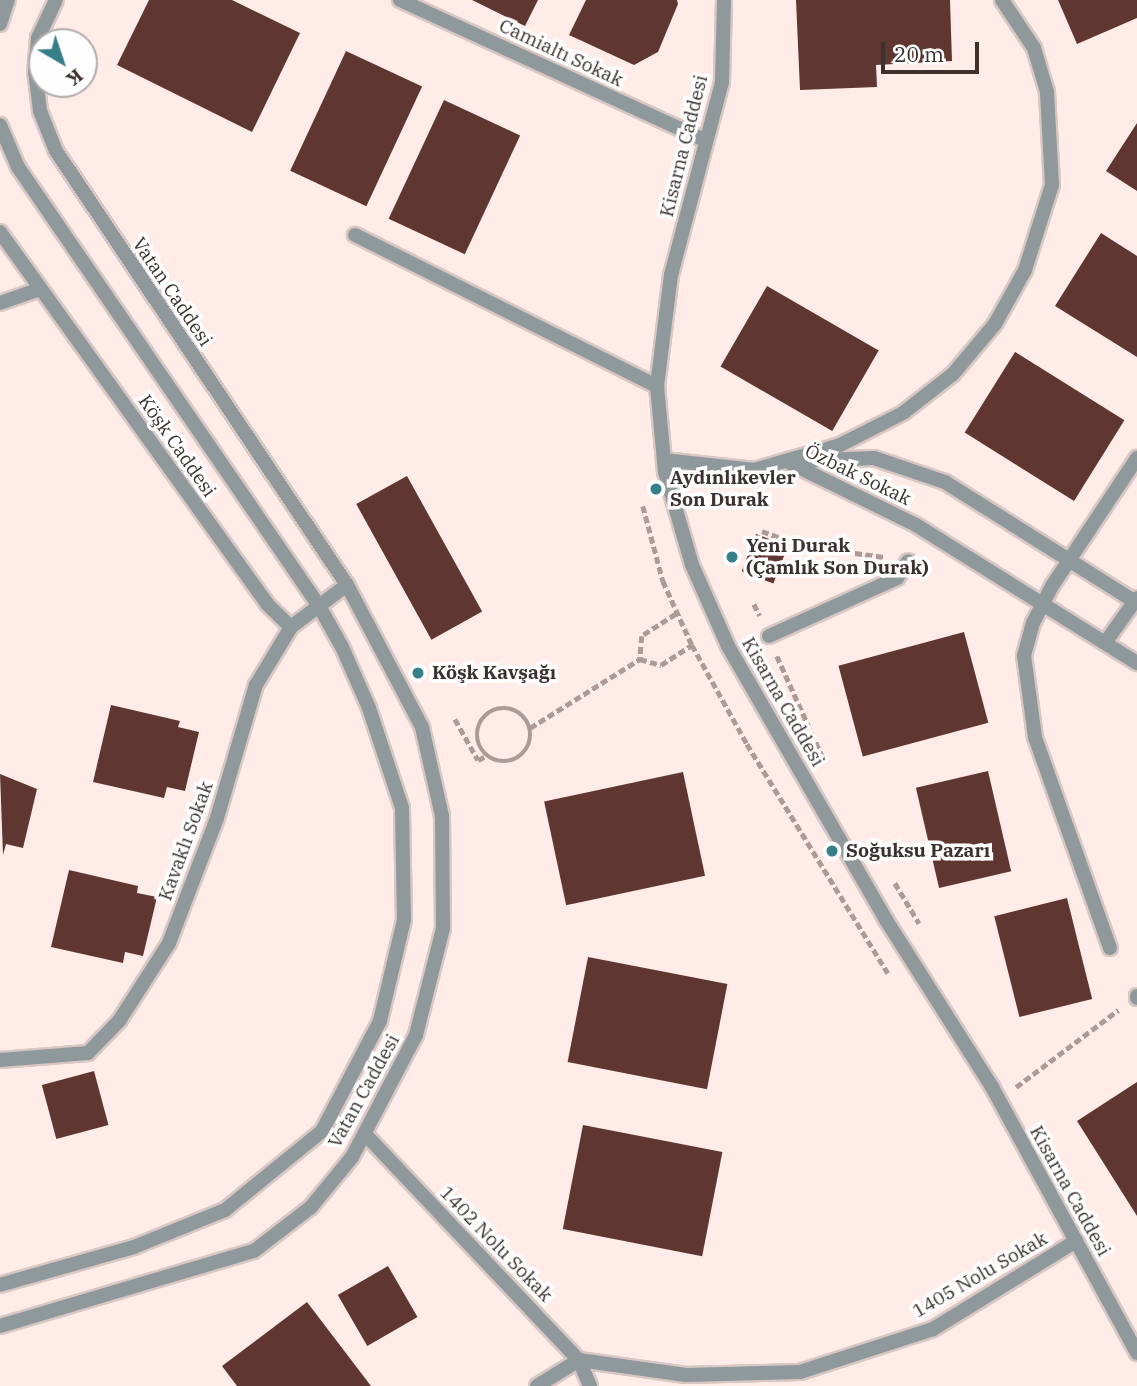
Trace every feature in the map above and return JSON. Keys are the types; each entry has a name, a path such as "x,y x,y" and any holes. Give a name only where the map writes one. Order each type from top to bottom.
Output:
{"street":[{"path":"0,9 8,0"},
{"path":"0,24 8,0"},
{"name":"Vatan Caddesi","path":"0,1326 254,1251 311,1207 365,1134 416,1035 443,928 442,816 422,727 347,585 57,152 40,111 35,73 38,38 56,0"},
{"name":"Camialtı Sokak","path":"400,0 705,140"},
{"name":"Kisarna Caddesi","path":"724,0 722,82 671,275 657,386 664,460 692,565 728,646 886,920 992,1087 1137,1353"},
{"path":"664,460 723,470 754,470 840,445 903,413 953,374 995,324 1025,270 1052,185 1047,92 1034,48 1002,0"},
{"name":"Vatan Caddesi","path":"0,125 18,167 319,606 369,708 402,808 404,920 380,1021 322,1131 225,1210 134,1247 0,1285"},
{"name":"Köşk Caddesi","path":"0,232 259,593 291,627"},
{"path":"355,235 657,386"},
{"path":"0,303 40,289"},
{"name":"Özbak Sokak","path":"786,461 874,458 899,463 945,482 1136,601"},
{"path":"1110,948 1035,737 1024,656 1043,604 1137,458"},
{"name":"Özbak Sokak","path":"786,461 916,525 1137,663"},
{"path":"769,636 897,578 908,561"},
{"path":"291,627 347,585"},
{"path":"1105,643 1136,601"},
{"name":"Kavaklı Sokak","path":"0,1060 88,1053 119,1021 169,943 217,818 256,685 291,627"},
{"name":"1402 Nolu Sokak","path":"365,1134 579,1360 590,1386"},
{"name":"1405 Nolu Sokak","path":"579,1360 686,1375 800,1371 933,1329 1076,1241"},
{"path":"537,1386 579,1360"}],"path":[{"path":"643,506 676,614 692,645 747,744 888,973"},
{"path":"754,604 830,773"},
{"path":"640,659 642,636 676,614"},
{"path":"530,728 640,659 661,665 692,645"},
{"path":"455,719 478,760 486,756 502,762 518,758 529,745 530,728 520,714 493,710 477,731 486,756"},
{"path":"891,876 925,933"},
{"path":"1015,1088 1137,997"},
{"path":"1010,1079 1021,1097"}],"building":[{"path":"149,0 232,0 300,33 252,132 117,65"},
{"path":"472,0 538,0 525,26"},
{"path":"586,0 677,0 678,4 658,52 634,65 569,35"},
{"path":"796,0 950,0 952,61 876,65 877,87 800,90"},
{"path":"1058,0 1137,0 1137,18 1077,44"},
{"path":"346,51 422,86 366,206 290,171"},
{"path":"444,100 520,135 465,254 389,219"},
{"path":"1137,123 1137,191 1106,171"},
{"path":"1101,233 1137,256 1137,357 1055,306"},
{"path":"767,286 879,350 832,431 720,367"},
{"path":"1015,352 1124,420 1074,501 965,433"},
{"path":"407,476 482,612 431,640 356,504"},
{"path":"756,534 788,546 773,584 742,571"},
{"path":"964,632 988,723 863,756 838,666"},
{"path":"111,705 180,721 178,727 199,732 185,791 167,787 164,798 93,782"},
{"path":"988,771 1011,871 939,888 916,788"},
{"path":"683,772 705,876 566,905 544,802"},
{"path":"0,774 37,789 23,848 6,844 3,855"},
{"path":"69,870 138,886 137,893 157,897 143,956 125,952 123,963 51,947"},
{"path":"1067,898 1092,999 1019,1017 994,916"},
{"path":"588,957 727,984 707,1089 568,1062"},
{"path":"94,1071 108,1125 56,1139 42,1085"},
{"path":"1137,1082 1137,1216 1077,1121"},
{"path":"583,1125 722,1152 702,1256 563,1229"},
{"path":"388,1266 418,1317 367,1346 338,1295"},
{"path":"307,1302 371,1386 237,1386 222,1366"}],"place":[{"name":"Aydınlıkevler Son Durak","path":"656,489"},
{"name":"Yeni Durak (Çamlık Son Durak)","path":"732,557"},
{"name":"Köşk Kavşağı","path":"418,673"},
{"name":"Soğuksu Pazarı","path":"832,851"}]}
